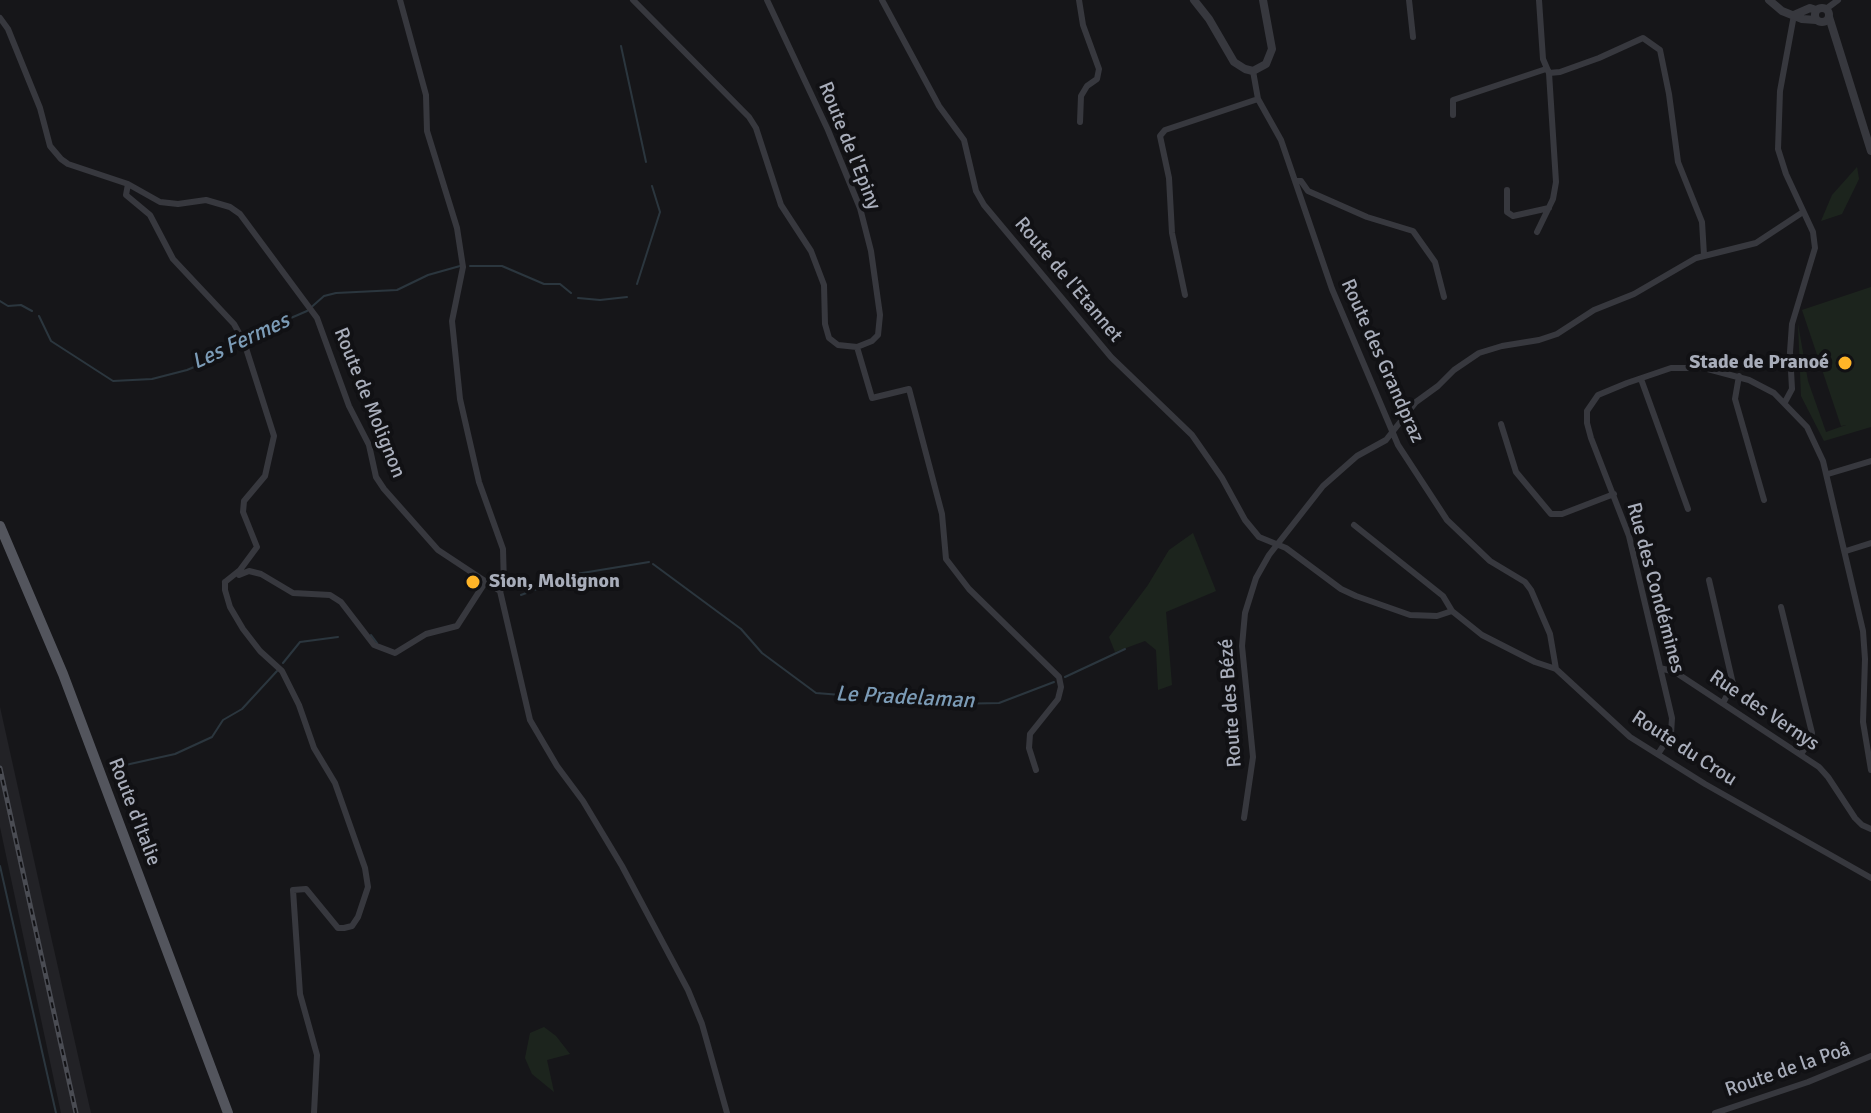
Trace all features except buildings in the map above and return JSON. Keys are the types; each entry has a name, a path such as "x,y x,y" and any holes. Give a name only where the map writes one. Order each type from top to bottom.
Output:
{"main road":[{"name":"Route d'Italie","path":"0,526 63,674 228,1113"}],"street":[{"path":"400,0 426,95 427,131 457,228 463,267 452,321 460,399 479,482 503,549 504,585 500,591 530,720 633,885 688,990 702,1024 727,1113"},
{"path":"633,0 749,117 756,128 781,205 811,251 824,285 825,324 829,338 838,345 857,347 872,398 909,389 942,514 946,559 969,589 1059,677 1061,687 1058,699 1030,734 1029,748 1036,770"},
{"name":"Route de l'Epiny","path":"767,0 828,130 860,208 871,251 880,315 878,335 857,347"},
{"name":"Route de l'Etannet","path":"882,0 939,106 964,140 976,191 984,205 1111,357 1192,435 1255,533 1263,541 1277,545"},
{"path":"1079,0 1083,25 1099,69 1098,77 1081,96 1080,122"},
{"path":"1194,0 1234,62 1253,71 1266,64 1272,49 1263,0"},
{"path":"1409,0 1413,37"},
{"path":"1537,232 1555,190 1556,160 1548,71 1541,49 1539,0"},
{"path":"1769,0 1782,11 1802,19 1838,0"},
{"path":"1818,12 1834,38 1871,151"},
{"path":"1794,15 1781,85 1777,136 1782,163 1813,232 1815,248 1792,324 1792,389 1785,402 1807,427 1828,474 1846,551 1863,631 1863,722 1871,770"},
{"name":"Route de Molignon","path":"0,18 8,29 37,98 50,146 68,164 128,184 168,204 206,200 230,207 247,223 314,312 349,406 369,445 376,477 438,550 500,591"},
{"path":"1453,115 1453,100 1548,71 1560,72 1643,38 1660,50 1678,162 1702,222 1704,255"},
{"name":"Route des Grandpraz","path":"1253,71 1258,99 1281,140 1332,289 1392,432 1447,520 1490,561 1525,582 1531,590 1550,634 1556,669"},
{"path":"1185,295 1172,233 1169,178 1160,136 1165,130 1258,99"},
{"path":"1295,181 1301,181 1308,191 1367,217 1413,231 1435,262 1444,297"},
{"path":"128,184 126,195 150,215 173,259 234,324 274,436 265,476 244,501 243,512 257,547 240,570 225,582"},
{"path":"1507,190 1507,212 1513,216 1549,208"},
{"name":"Route des Bézé","path":"1244,818 1253,757 1242,629 1256,578 1277,545 1323,486 1357,456 1386,440 1416,402 1479,353 1557,334 1594,310 1634,294 1677,267 1704,255 1756,243 1803,212"},
{"name":"Rue des Condémines","path":"1658,754 1671,734 1672,724 1629,536 1591,438 1587,411 1598,395 1671,368 1704,368 1739,376 1785,402"},
{"path":"1739,376 1735,399 1764,500"},
{"path":"1641,379 1688,509"},
{"path":"1501,424 1516,472 1551,514 1562,514 1614,494"},
{"path":"1828,474 1871,461"},
{"name":"Route du Crou","path":"1354,525 1443,596 1452,611 1482,635 1535,662 1556,669 1630,737 1871,878"},
{"path":"1846,551 1871,543"},
{"path":"1277,545 1293,552 1341,589 1380,606 1425,617 1452,611"},
{"path":"225,582 249,571 261,574 293,593 330,595 341,602 374,645 395,653 426,634 457,626 486,581"},
{"path":"1709,580 1733,684 1723,703"},
{"path":"225,582 230,607 243,629 260,651 282,671 299,705 314,748 335,783 365,868 368,887 352,926 338,928 306,889 293,890 300,994 317,1055 314,1113"},
{"path":"1781,607 1812,733 1801,754"},
{"path":"1863,631 1871,628"},
{"name":"Rue des Vernys","path":"1660,668 1675,672 1823,770 1855,818 1871,829"},
{"name":"Route de la Poâ","path":"1715,1113 1808,1082 1871,1056"}],"shaded area":[{"path":"1857,167 1859,179 1842,214 1821,221 1832,195"},
{"name":"Stade de Pranoé","path":"1871,287 1871,427 1824,441 1801,396 1798,324 1808,381 1826,432 1846,425 1841,426 1802,310"},
{"path":"1193,533 1216,591 1166,612 1172,685 1158,690 1156,650 1145,641 1115,652 1109,637 1148,585 1169,550"},
{"path":"0,707 91,1113 61,1113 0,827"},
{"path":"544,1027 556,1036 570,1054 547,1060 554,1092 532,1074 525,1058 530,1033"}],"waterway":[{"name":"Les Fermes","path":"621,46 646,162"},
{"name":"Les Fermes","path":"637,284 660,212 652,186"},
{"name":"Les Fermes","path":"39,316 51,341 113,381 152,379 187,370 223,355 247,337 307,311 324,296 397,290 428,275 460,266"},
{"name":"Les Fermes","path":"470,266 502,266 544,284 560,284 571,293"},
{"name":"Les Fermes","path":"578,298 600,300 627,297"},
{"name":"Les Fermes","path":"0,301 8,306 21,305 32,311"},
{"name":"Le Pradelaman","path":"521,595 576,574 649,562"},
{"name":"Le Pradelaman","path":"653,564 741,629 762,653 816,693 953,704 999,703 1054,682"},
{"name":"Le Pradelaman","path":"371,635 377,643"},
{"name":"Le Pradelaman","path":"283,663 300,642 338,637"},
{"name":"Le Pradelaman","path":"1065,677 1125,649"},
{"name":"Le Pradelaman","path":"121,766 175,754 212,737 223,720 242,709 277,671"},
{"path":"0,866 56,1113"}],"railway":[{"path":"0,768 76,1113"}],"place":[{"name":"Stade de Pranoé","path":"1845,363"},
{"name":"Sion, Molignon","path":"473,582"}]}
